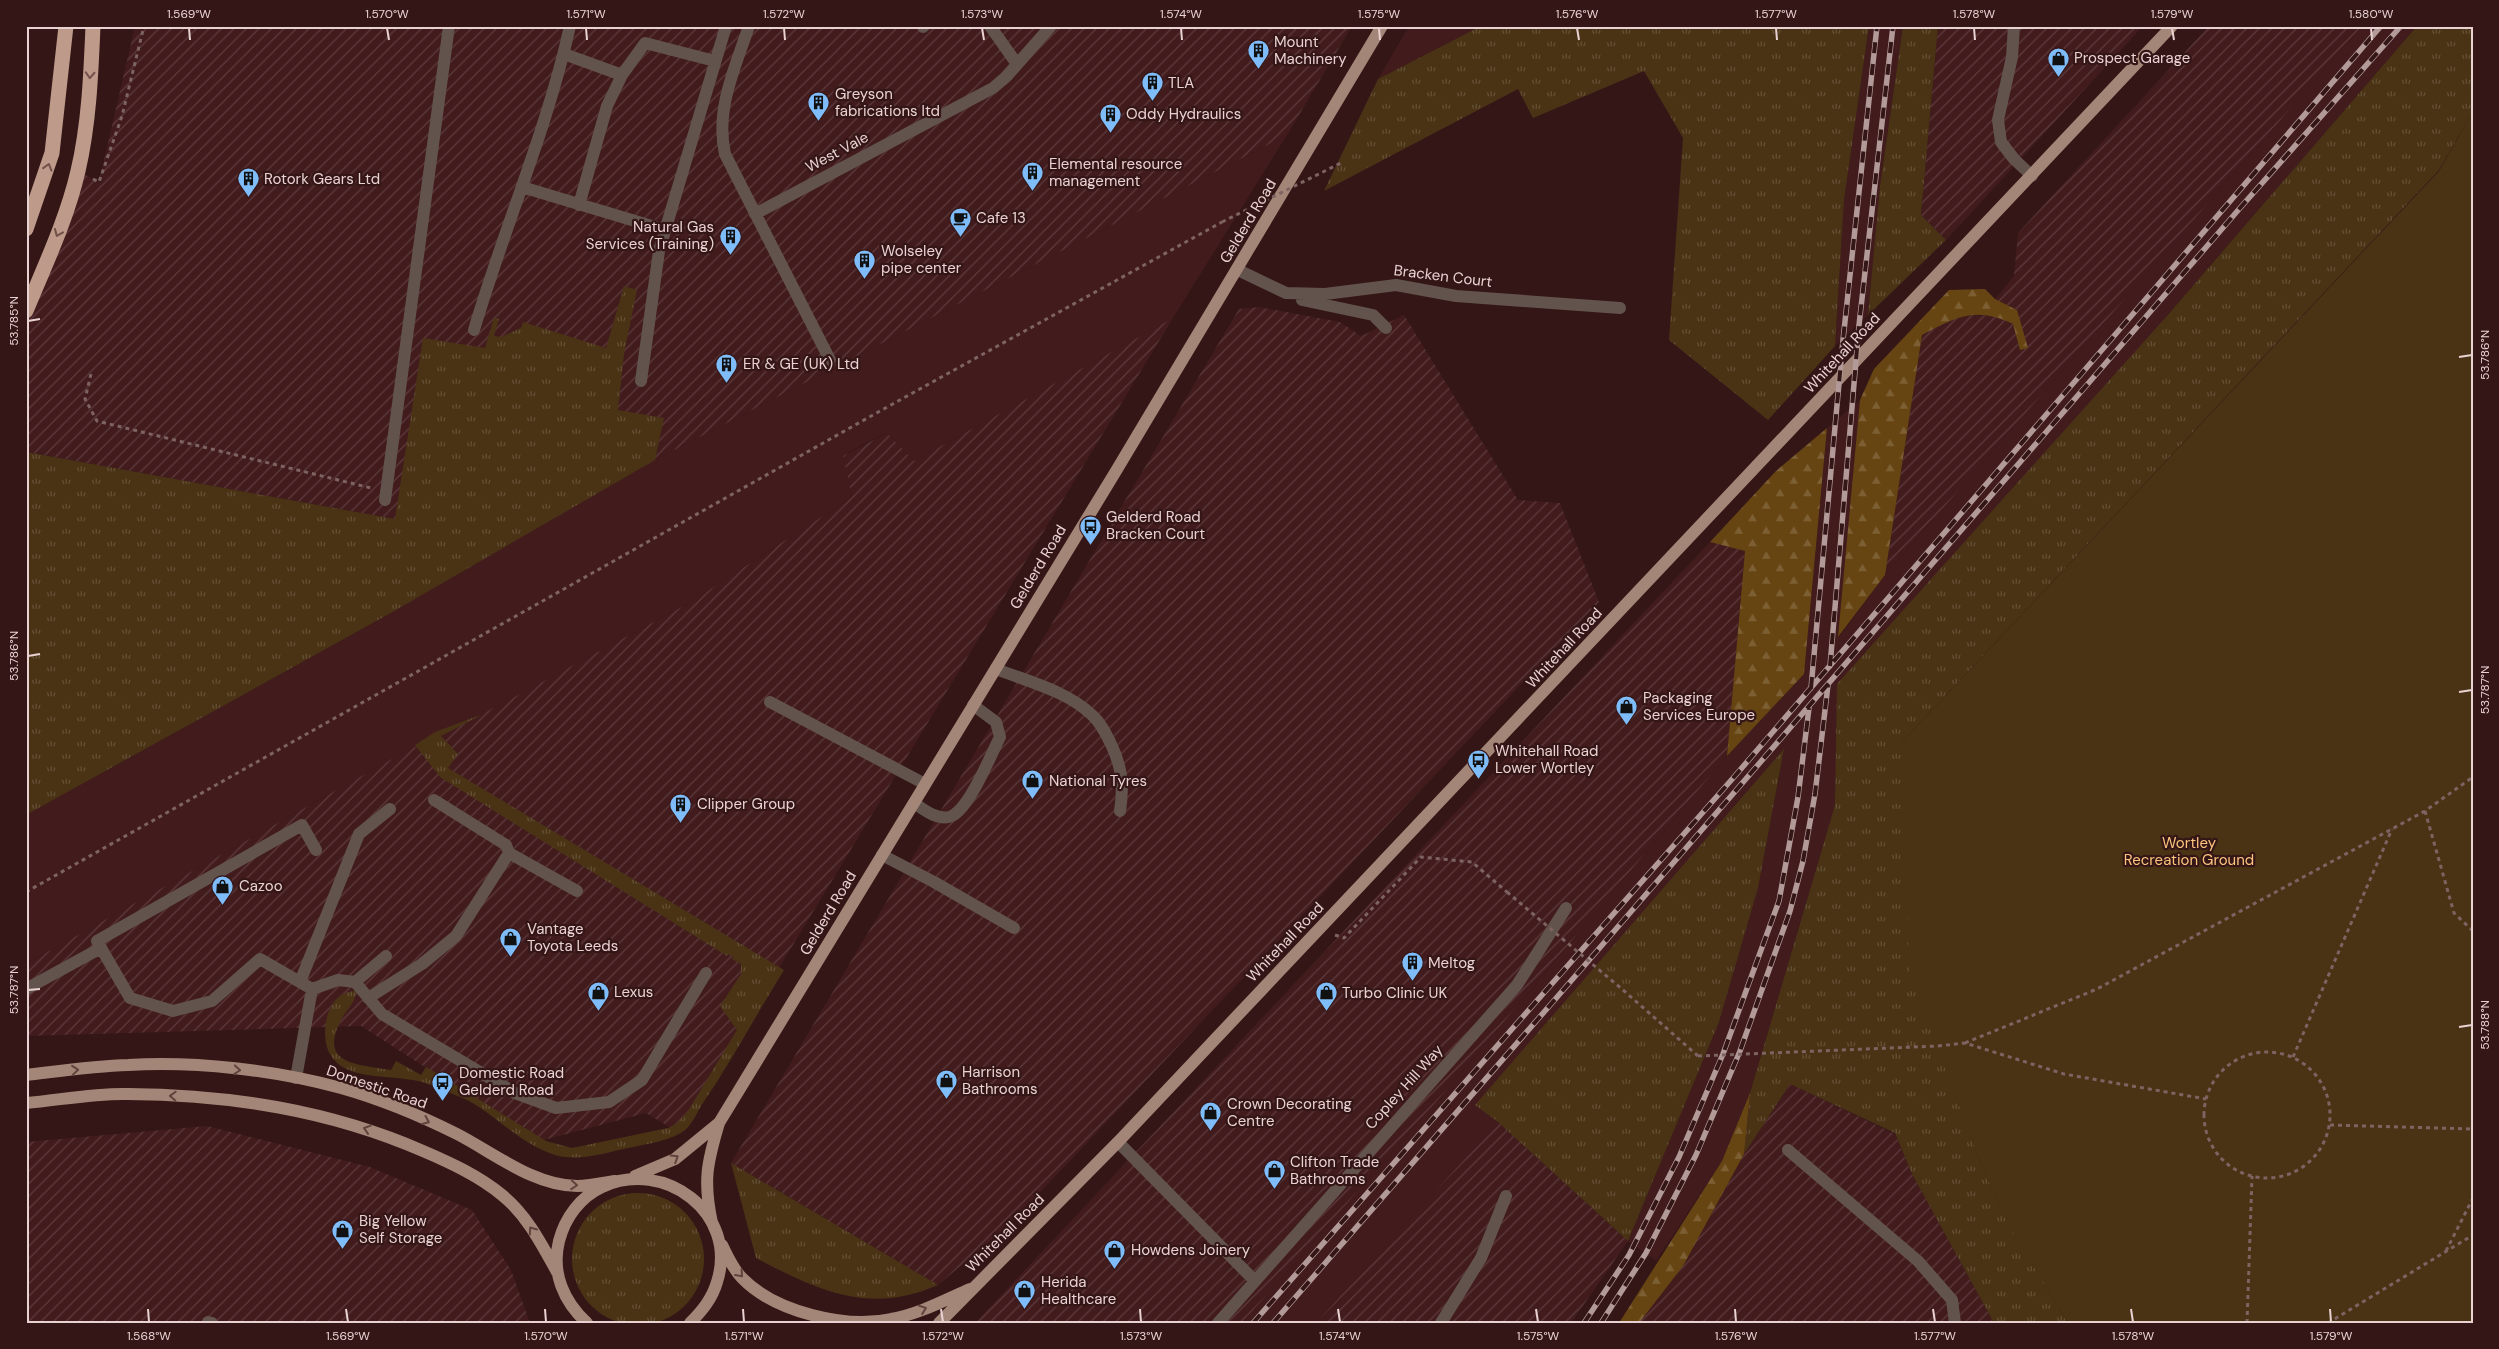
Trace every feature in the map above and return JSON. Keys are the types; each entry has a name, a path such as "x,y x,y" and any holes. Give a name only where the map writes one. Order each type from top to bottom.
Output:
{"highway":[{"path":"26,229 52,153 66,26"},
{"path":"26,311 62,225 78,171 89,97 93,26"}],"main road":[{"name":"Gelderd Road","path":"714,1227 706,1193 707,1163 719,1123 1238,270 1382,26"},
{"name":"Whitehall Road","path":"940,1323 1118,1142 2172,26"},
{"name":"Domestic Road","path":"26,1075 128,1064 205,1067 276,1073 343,1088 400,1110 456,1134 529,1173 550,1182 577,1186 615,1181"},
{"path":"26,1103 126,1094 220,1099 268,1104 329,1116 389,1136 445,1160 484,1181 504,1196 535,1233 557,1272 570,1323"},
{"name":"Gelderd Road","path":"630,1178 675,1159 719,1123"},
{"path":"557,1272 557,1250 562,1230 574,1208 593,1191 615,1181 630,1178 646,1178 669,1183 689,1195 705,1212 714,1227 721,1257 718,1282 706,1306 690,1323"},
{"name":"Whitehall Road","path":"714,1227 731,1265 742,1279 765,1295 794,1310 832,1319 856,1322 893,1319 938,1303 974,1287"},
{"path":"563,1292 575,1311 587,1323"}],"street":[{"path":"386,496 449,26"},
{"path":"474,330 490,275 522,187 564,54 570,26"},
{"path":"641,380 659,252 726,26"},
{"path":"749,26 728,90 721,130 725,154 830,360"},
{"path":"990,26 1017,64"},
{"name":"West Vale","path":"754,214 993,88 1051,26"},
{"path":"2014,26 2010,66 1998,120 2001,142 2014,159 2032,176"},
{"path":"579,205 607,106 622,76 645,42 715,61"},
{"path":"564,54 622,76"},
{"path":"522,187 665,230"},
{"name":"Bracken Court","path":"1238,270 1286,293 1325,294 1396,285 1456,296 1620,308"},
{"path":"1286,293 1300,299 1373,315 1386,328"},
{"path":"996,669 1064,697 1092,715 1106,734 1121,770 1123,792 1120,811"},
{"path":"770,702 925,784"},
{"path":"914,803 935,816 949,817 963,808 1000,737 996,722 973,705"},
{"path":"434,800 506,845 509,853 577,891"},
{"path":"300,982 359,834 390,809"},
{"path":"316,850 302,825 98,941 130,998 172,1012 212,1001 260,958 312,989 338,980 355,982 382,1014 515,1093 556,1108 609,1102 642,1080 706,973"},
{"path":"368,998 422,964 456,936 509,853"},
{"path":"882,855 934,882 1014,928"},
{"name":"Copley Hill Way","path":"1218,1323 1516,985 1566,908"},
{"path":"26,989 101,948"},
{"path":"355,982 386,956"},
{"path":"296,1078 312,989"},
{"path":"1118,1142 1254,1280"},
{"path":"1788,1150 1918,1261 1952,1300 1955,1323"},
{"path":"1441,1323 1481,1258 1506,1196"}],"path":[{"path":"78,171 99,182 122,116 144,26"},
{"path":"26,892 880,411 1222,222 1341,163"},
{"path":"91,374 85,399 97,421 386,496"},
{"path":"1320,929 1344,938 1421,856 1472,862 1698,1056 1938,1046 1965,1043 2097,989 2425,811 2473,777"},
{"path":"2425,811 2454,913 2473,931"},
{"path":"2292,1057 2392,829"},
{"path":"1965,1043 2064,1074 2206,1100"},
{"path":"2255,1052 2274,1052 2292,1057 2309,1067 2322,1082 2331,1110 2330,1125 2325,1142 2315,1157 2301,1169 2285,1176 2269,1178 2252,1176 2234,1168 2219,1156 2210,1142 2205,1128 2206,1100 2212,1084 2222,1070 2237,1059 2255,1052"},
{"path":"2330,1125 2473,1129"},
{"path":"2248,1323 2252,1176"},
{"path":"2446,1251 2473,1198"},
{"path":"2328,1323 2473,1235"}],"shaded area":[{"path":"135,26 1352,26 1287,135 655,460 389,614 395,519 26,452 26,311 78,171 99,182"},
{"path":"1409,26 1481,26 1378,79"},
{"path":"1869,26 1903,26 1880,186 1868,315 1835,346 1844,200"},
{"path":"1938,26 2143,26 1946,240 1921,215"},
{"path":"2209,26 2362,26 1885,575 1922,335 1958,316 1994,315 2013,324 2020,349 2017,310 1995,299 2014,276 2018,233"},
{"path":"2362,26 2417,26 2166,317 1835,805 1750,1093 1722,1161 1656,1261 1628,1241 1719,1022 1758,888 1784,750 1476,1105 1498,1122 1316,1323 1242,1323 1450,1086 1727,756 1804,674 1827,428 1860,400 1839,637 1885,575"},
{"path":"1287,135 1173,318 914,461 887,433 865,443 843,456 852,497 689,603 499,705 399,755 26,964 26,815 389,614 655,460"},
{"path":"1259,307 1340,322 1361,336 1404,315 1518,500 1560,503 1599,602 1010,1224 938,1285 731,1163 1239,309"},
{"path":"1173,318 679,1133 646,1113 540,1141 361,1026 26,1036 26,964 399,755 499,705 689,603 852,497 843,456 887,433 914,461"},
{"path":"1710,542 1745,551 1727,756 1450,1086 1242,1323 975,1323"},
{"path":"1790,1084 1895,1134 1912,1174 1994,1323 1639,1323 1683,1266 1744,1154"},
{"path":"1498,1122 1628,1241 1571,1323 1316,1323"},
{"path":"207,1126 370,1167 472,1210 511,1270 530,1323 26,1323 26,1142"}],"green space":[{"path":"1481,26 1869,26 1844,200 1835,346 1768,420 1669,340 1683,138 1644,71 1533,118 1518,89 1324,191 1378,79"},
{"path":"1903,26 1938,26 1921,215 1946,240 1868,315 1880,186"},
{"path":"2417,26 2473,26 2473,112 2439,170 1902,742 1936,1040 1981,1164 2008,1223 2068,1323 1994,1323 1912,1174 1895,1133 1790,1084 1744,1154 1750,1093 1835,805 1837,684 2166,317"},
{"name":"Wortley Recreation Ground","path":"2473,112 2473,1323 2068,1323 2008,1224 1981,1164 1909,972 1902,742 2439,171"},
{"path":"624,286 637,290 624,354 618,410 664,418 655,460 389,614 26,815 26,452 395,519 423,338 485,348 494,318 499,319 494,336 501,337 521,328 523,322 606,348"},
{"path":"1985,289 1995,299 2017,310 2028,348 2020,350 2013,324 1988,316 1966,316 1945,323 1922,335 1885,575 1838,637 1860,400 1874,369 1949,290"},
{"path":"1827,428 1804,674 1727,756 1745,551 1710,542 1776,471"},
{"path":"483,714 441,736 458,754 448,768 784,970 692,1121 681,1133 666,1139 603,1154 587,1157 563,1157 534,1146 474,1103 462,1097 418,1081 374,1076 346,1069 335,1061 328,1050 325,1032 328,1013 339,997 356,991 354,1001 336,1031 334,1043 337,1052 343,1059 364,1066 391,1070 396,1061 421,1075 426,1067 469,1093 472,1089 478,1092 475,1097 546,1141 572,1148 668,1128 676,1124 688,1111 737,1030 720,1006 741,974 741,964 732,959 733,957 728,954 727,956 440,777 415,745 435,732"},
{"path":"1784,749 1758,888 1719,1022 1628,1241 1498,1122 1475,1105"},
{"path":"1750,1093 1744,1154 1683,1266 1639,1323 1619,1323 1722,1161"},
{"path":"731,1163 938,1285 913,1294 889,1298 845,1295 801,1280 756,1258"},
{"path":"638,1193 651,1194 663,1198 685,1212 699,1234 703,1246 703,1272 699,1284 685,1306 663,1320 651,1324 638,1325 625,1324 613,1320 591,1306 577,1284 573,1272 572,1259 573,1246 577,1234 591,1212 613,1198 625,1194"}],"railway":[{"path":"1811,688 1843,340 1877,26"},
{"path":"1830,666 1859,325 1893,26"},
{"path":"1253,1323 1734,777 2381,26"},
{"path":"1273,1323 2240,208 2401,26"},
{"path":"1601,1323 1646,1253 1696,1155 1740,1051 1790,911 1803,861 1815,794 1828,685"},
{"path":"1584,1323 1629,1255 1679,1157 1723,1054 1779,901 1798,797 1809,708"}],"place":[{"name":"Mount Machinery","path":"1258,70"},
{"name":"Prospect Garage","path":"2058,77"},
{"name":"TLA","path":"1152,102"},
{"name":"Greyson fabrications ltd","path":"819,122"},
{"name":"Oddy Hydraulics","path":"1110,133"},
{"name":"Elemental resource management","path":"1033,192"},
{"name":"Rotork Gears Ltd","path":"248,198"},
{"name":"Cafe 13","path":"960,237"},
{"name":"Natural Gas Services (Training)","path":"730,255"},
{"name":"Wolseley pipe center","path":"865,279"},
{"name":"ER & GE (UK) Ltd","path":"727,383"},
{"name":"Gelderd Road Bracken Court","path":"1090,545"},
{"name":"Packaging Services Europe","path":"1627,726"},
{"name":"Whitehall Road Lower Wortley","path":"1479,779"},
{"name":"National Tyres","path":"1033,800"},
{"name":"Clipper Group","path":"681,823"},
{"name":"Cazoo","path":"223,905"},
{"name":"Vantage Toyota Leeds","path":"511,957"},
{"name":"Meltog","path":"1412,982"},
{"name":"Lexus","path":"598,1011"},
{"name":"Turbo Clinic UK","path":"1326,1012"},
{"name":"Harrison Bathrooms","path":"946,1100"},
{"name":"Domestic Road Gelderd Road","path":"443,1101"},
{"name":"Crown Decorating Centre","path":"1211,1132"},
{"name":"Clifton Trade Bathrooms","path":"1274,1190"},
{"name":"Big Yellow Self Storage","path":"343,1249"},
{"name":"Howdens Joinery","path":"1115,1269"},
{"name":"Herida Healthcare","path":"1025,1310"}]}
